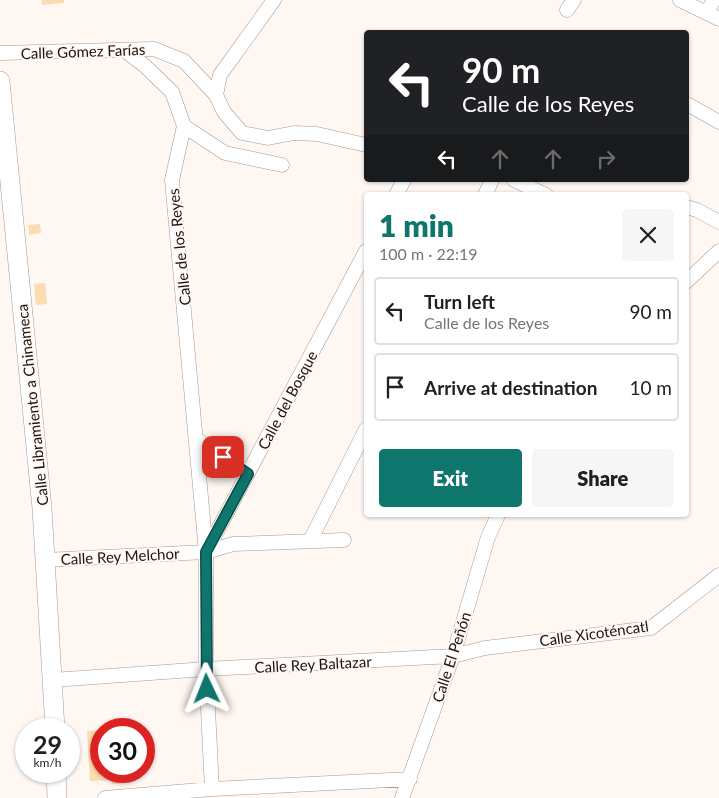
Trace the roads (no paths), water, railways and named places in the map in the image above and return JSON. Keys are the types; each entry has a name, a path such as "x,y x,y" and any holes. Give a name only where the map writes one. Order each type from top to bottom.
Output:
{"main road":[{"name":"Calle Libramiento a Chinameca","path":"0,81 42,508 55,718"},
{"path":"56,783 57,798"}],"street":[{"path":"216,95 220,75 274,0"},
{"path":"680,0 713,16 714,0"},
{"name":"Calle Gómez Farías","path":"0,53 154,49 184,61 216,95 224,112 242,133 268,138 294,133 317,134 364,145"},
{"path":"124,50 145,66 172,92 184,126 225,153 282,165"},
{"path":"689,105 719,122"},
{"name":"Calle de los Reyes","path":"184,126 172,180 198,440 206,552"},
{"path":"518,182 540,192"},
{"path":"689,208 719,222"},
{"path":"689,279 719,251"},
{"name":"Calle del Bosque","path":"212,789 206,669 206,552 364,255"},
{"path":"310,541 364,433"},
{"path":"198,440 248,474"},
{"name":"Calle El Peñón","path":"402,798 453,656 488,537 497,517"},
{"name":"Calle Rey Melchor","path":"45,560 206,552 232,544 344,540"},
{"name":"Calle Xicoténcatl","path":"453,656 485,648 651,628 719,575"},
{"name":"Calle Rey Baltazar","path":"53,680 206,669 453,656"},
{"path":"105,798 212,789 410,779"}]}
